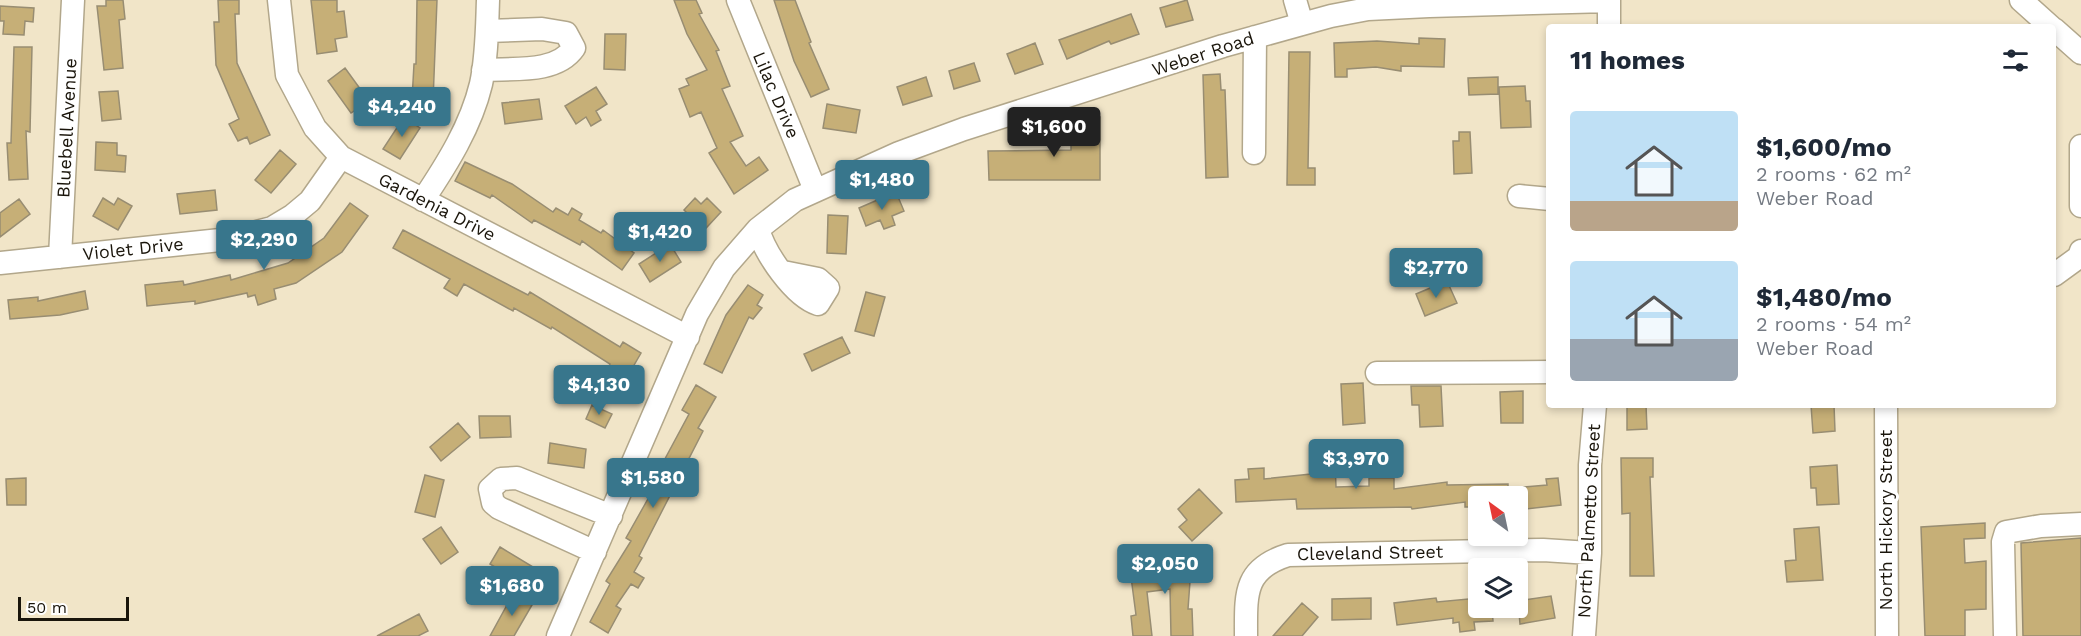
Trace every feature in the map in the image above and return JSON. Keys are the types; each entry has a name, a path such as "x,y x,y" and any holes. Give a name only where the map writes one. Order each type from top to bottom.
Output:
{"street":[{"name":"Bluebell Avenue","path":"60,257 73,0"},
{"name":"Gardenia Drive","path":"279,0 286,75 315,128 341,157 688,337"},
{"path":"423,200 450,159 469,117 483,70 488,0"},
{"name":"Lilac Drive","path":"738,0 815,190"},
{"path":"1294,0 1302,24"},
{"path":"1609,0 1609,24"},
{"name":"Weber Road","path":"558,636 697,314 724,268 758,229 795,200 964,129 1302,24 1368,9 1609,0"},
{"path":"2021,0 2048,24"},
{"path":"483,70 554,65 567,58 574,48 566,33 542,29 487,31"},
{"path":"2056,31 2081,53"},
{"path":"1254,153 1255,37"},
{"path":"2081,146 2081,206"},
{"name":"Violet Drive","path":"0,263 230,239 272,228 292,216 310,201 341,157"},
{"path":"1519,196 1546,199"},
{"path":"758,229 761,240 783,272"},
{"path":"2056,274 2079,257 2081,252"},
{"path":"1377,373 1546,372"},
{"name":"North Palmetto Street","path":"1584,636 1590,553 1590,465 1595,408"},
{"name":"North Hickory Street","path":"1886,408 1887,636"},
{"path":"595,552 499,508 493,502 490,489 501,479 517,478 611,516"},
{"path":"2005,636 2003,542 2009,529 2081,524"},
{"name":"Cleveland Street","path":"1246,636 1246,598 1255,574 1264,565 1288,555 1543,550 1590,553"}],"building":[{"path":"106,0 123,0 125,19 119,20 123,68 104,70 97,6 106,6"},
{"path":"218,0 239,0 239,14 235,14 237,63 270,135 250,144 247,137 238,141 229,124 239,119 216,65 214,22 219,22"},
{"path":"311,0 337,0 337,12 344,11 347,37 335,39 337,51 317,54"},
{"path":"417,0 437,0 433,101 412,100 414,64 416,64"},
{"path":"674,0 696,0 702,13 699,14 719,50 716,51 730,86 722,89 743,136 730,142 746,166 759,157 768,170 734,194 709,153 717,148 701,112 690,117 679,89 689,85 686,79 707,70 687,34"},
{"path":"774,0 795,0 811,42 809,43 829,89 811,97 794,61"},
{"path":"1187,0 1193,20 1166,27 1160,8"},
{"path":"0,6 34,8 33,22 25,21 24,35 3,34 4,21 0,21"},
{"path":"1131,14 1139,34 1111,44 1109,41 1067,59 1059,40"},
{"path":"605,34 626,34 625,70 604,69"},
{"path":"1419,38 1445,39 1444,67 1401,66 1401,71 1376,67 1347,69 1347,77 1335,77 1334,43 1377,41 1419,44"},
{"path":"1035,43 1043,64 1015,74 1007,54"},
{"path":"14,47 32,47 30,132 26,131 28,179 9,180 7,143 11,143"},
{"path":"1289,52 1310,52 1308,168 1315,168 1315,185 1287,185"},
{"path":"974,63 980,81 954,89 949,71"},
{"path":"345,68 369,101 351,113 328,81"},
{"path":"1220,74 1221,90 1225,90 1228,177 1206,178 1203,75"},
{"path":"926,77 932,96 903,105 897,87"},
{"path":"1498,77 1498,94 1469,95 1468,78"},
{"path":"1525,86 1526,101 1530,101 1531,127 1501,128 1499,87"},
{"path":"596,87 607,104 596,111 601,120 591,126 586,117 576,124 565,106"},
{"path":"118,91 121,119 102,121 99,92"},
{"path":"539,99 542,119 505,124 502,103"},
{"path":"827,104 860,110 856,133 823,128"},
{"path":"404,117 420,128 400,159 383,149"},
{"path":"1071,117 1100,117 1100,180 989,180 988,151 1071,150"},
{"path":"1459,132 1470,132 1472,173 1454,174 1453,141 1459,141"},
{"path":"96,142 117,143 117,155 126,156 125,172 95,170"},
{"path":"280,150 296,164 271,193 255,180"},
{"path":"465,162 512,184 553,212 556,208 568,215 572,208 582,214 579,220 601,233 603,230 634,253 622,270 582,241 580,245 534,220 532,223 492,195 490,198 455,181"},
{"path":"215,190 217,210 180,214 177,194"},
{"path":"896,192 904,211 892,216 895,225 884,229 880,220 866,226 859,208"},
{"path":"103,198 114,205 118,198 132,206 118,230 93,216"},
{"path":"695,198 701,204 707,198 721,212 696,239 682,226 691,217 684,210"},
{"path":"19,199 30,214 0,237 0,213"},
{"path":"350,203 368,216 342,252 296,283 274,289 276,299 258,305 255,295 248,297 247,293 195,304 195,301 147,306 145,285 183,281 184,285 230,275 231,280 288,263 324,238"},
{"path":"828,215 848,216 846,254 827,253"},
{"path":"403,230 528,295 530,292 620,347 623,342 641,353 626,379 608,368 610,364 552,327 551,329 514,308 513,311 464,284 457,296 444,288 450,279 393,248"},
{"path":"670,244 681,262 650,282 639,264"},
{"path":"1447,281 1457,303 1425,316 1416,294"},
{"path":"748,285 763,295 757,305 762,308 753,319 749,317 722,373 704,364 726,315"},
{"path":"85,291 88,309 60,315 10,319 8,300 38,297 38,301"},
{"path":"866,292 885,297 874,336 855,331"},
{"path":"842,337 850,353 812,371 804,354"},
{"path":"1363,383 1365,423 1343,425 1341,384"},
{"path":"696,385 716,397 698,428 703,431 639,556 642,558 634,572 644,578 638,588 631,584 616,606 621,609 608,633 590,622 610,584 606,581 631,541 626,538 649,497 645,496 689,414 682,410"},
{"path":"1411,386 1441,386 1443,426 1420,427 1419,405 1412,405"},
{"path":"1523,391 1523,423 1501,423 1500,392"},
{"path":"592,405 612,414 605,428 586,419"},
{"path":"1627,408 1646,408 1647,429 1627,430"},
{"path":"1811,408 1834,408 1835,431 1813,433"},
{"path":"479,416 510,416 511,437 480,438"},
{"path":"458,423 470,437 441,461 430,447"},
{"path":"550,443 586,449 584,468 548,463"},
{"path":"1328,451 1329,460 1335,460 1336,487 1369,486 1369,478 1394,478 1394,489 1447,482 1447,485 1508,484 1508,486 1468,486 1468,507 1465,507 1465,502 1412,509 1411,507 1297,509 1296,499 1236,502 1235,480 1249,479 1248,469 1264,468 1264,479 1311,474 1310,452"},
{"path":"1621,458 1653,458 1653,477 1650,477 1654,576 1630,576 1630,513 1622,514"},
{"path":"1837,465 1839,504 1817,505 1816,488 1811,488 1810,467"},
{"path":"425,475 444,480 435,517 415,512"},
{"path":"26,478 26,505 7,505 6,479"},
{"path":"1558,478 1561,505 1528,509 1528,487 1547,485 1546,479"},
{"path":"1199,489 1222,513 1192,541 1179,527 1187,520 1178,509"},
{"path":"1985,523 1985,538 1964,539 1965,563 1986,561 1986,609 1965,610 1965,636 1925,636 1921,527"},
{"path":"441,527 458,552 441,564 423,539"},
{"path":"1819,527 1823,580 1787,582 1785,561 1796,560 1794,529"},
{"path":"2081,538 2081,636 2023,636 2021,543"},
{"path":"500,547 538,570 527,587 490,564"},
{"path":"1158,552 1192,554 1188,609 1192,609 1193,636 1171,636 1170,589 1147,592 1152,636 1133,636 1131,616 1136,615 1131,577 1157,574"},
{"path":"513,594 532,605 514,636 490,636"},
{"path":"1551,596 1555,618 1520,624 1519,618 1528,618 1528,599"},
{"path":"1371,598 1371,619 1332,620 1332,599"},
{"path":"1436,598 1437,602 1468,599 1468,618 1493,618 1493,621 1474,622 1475,630 1460,632 1459,622 1453,623 1453,618 1397,625 1394,603"},
{"path":"1302,603 1318,617 1302,636 1273,636"},
{"path":"419,614 428,631 418,636 377,636"}]}
